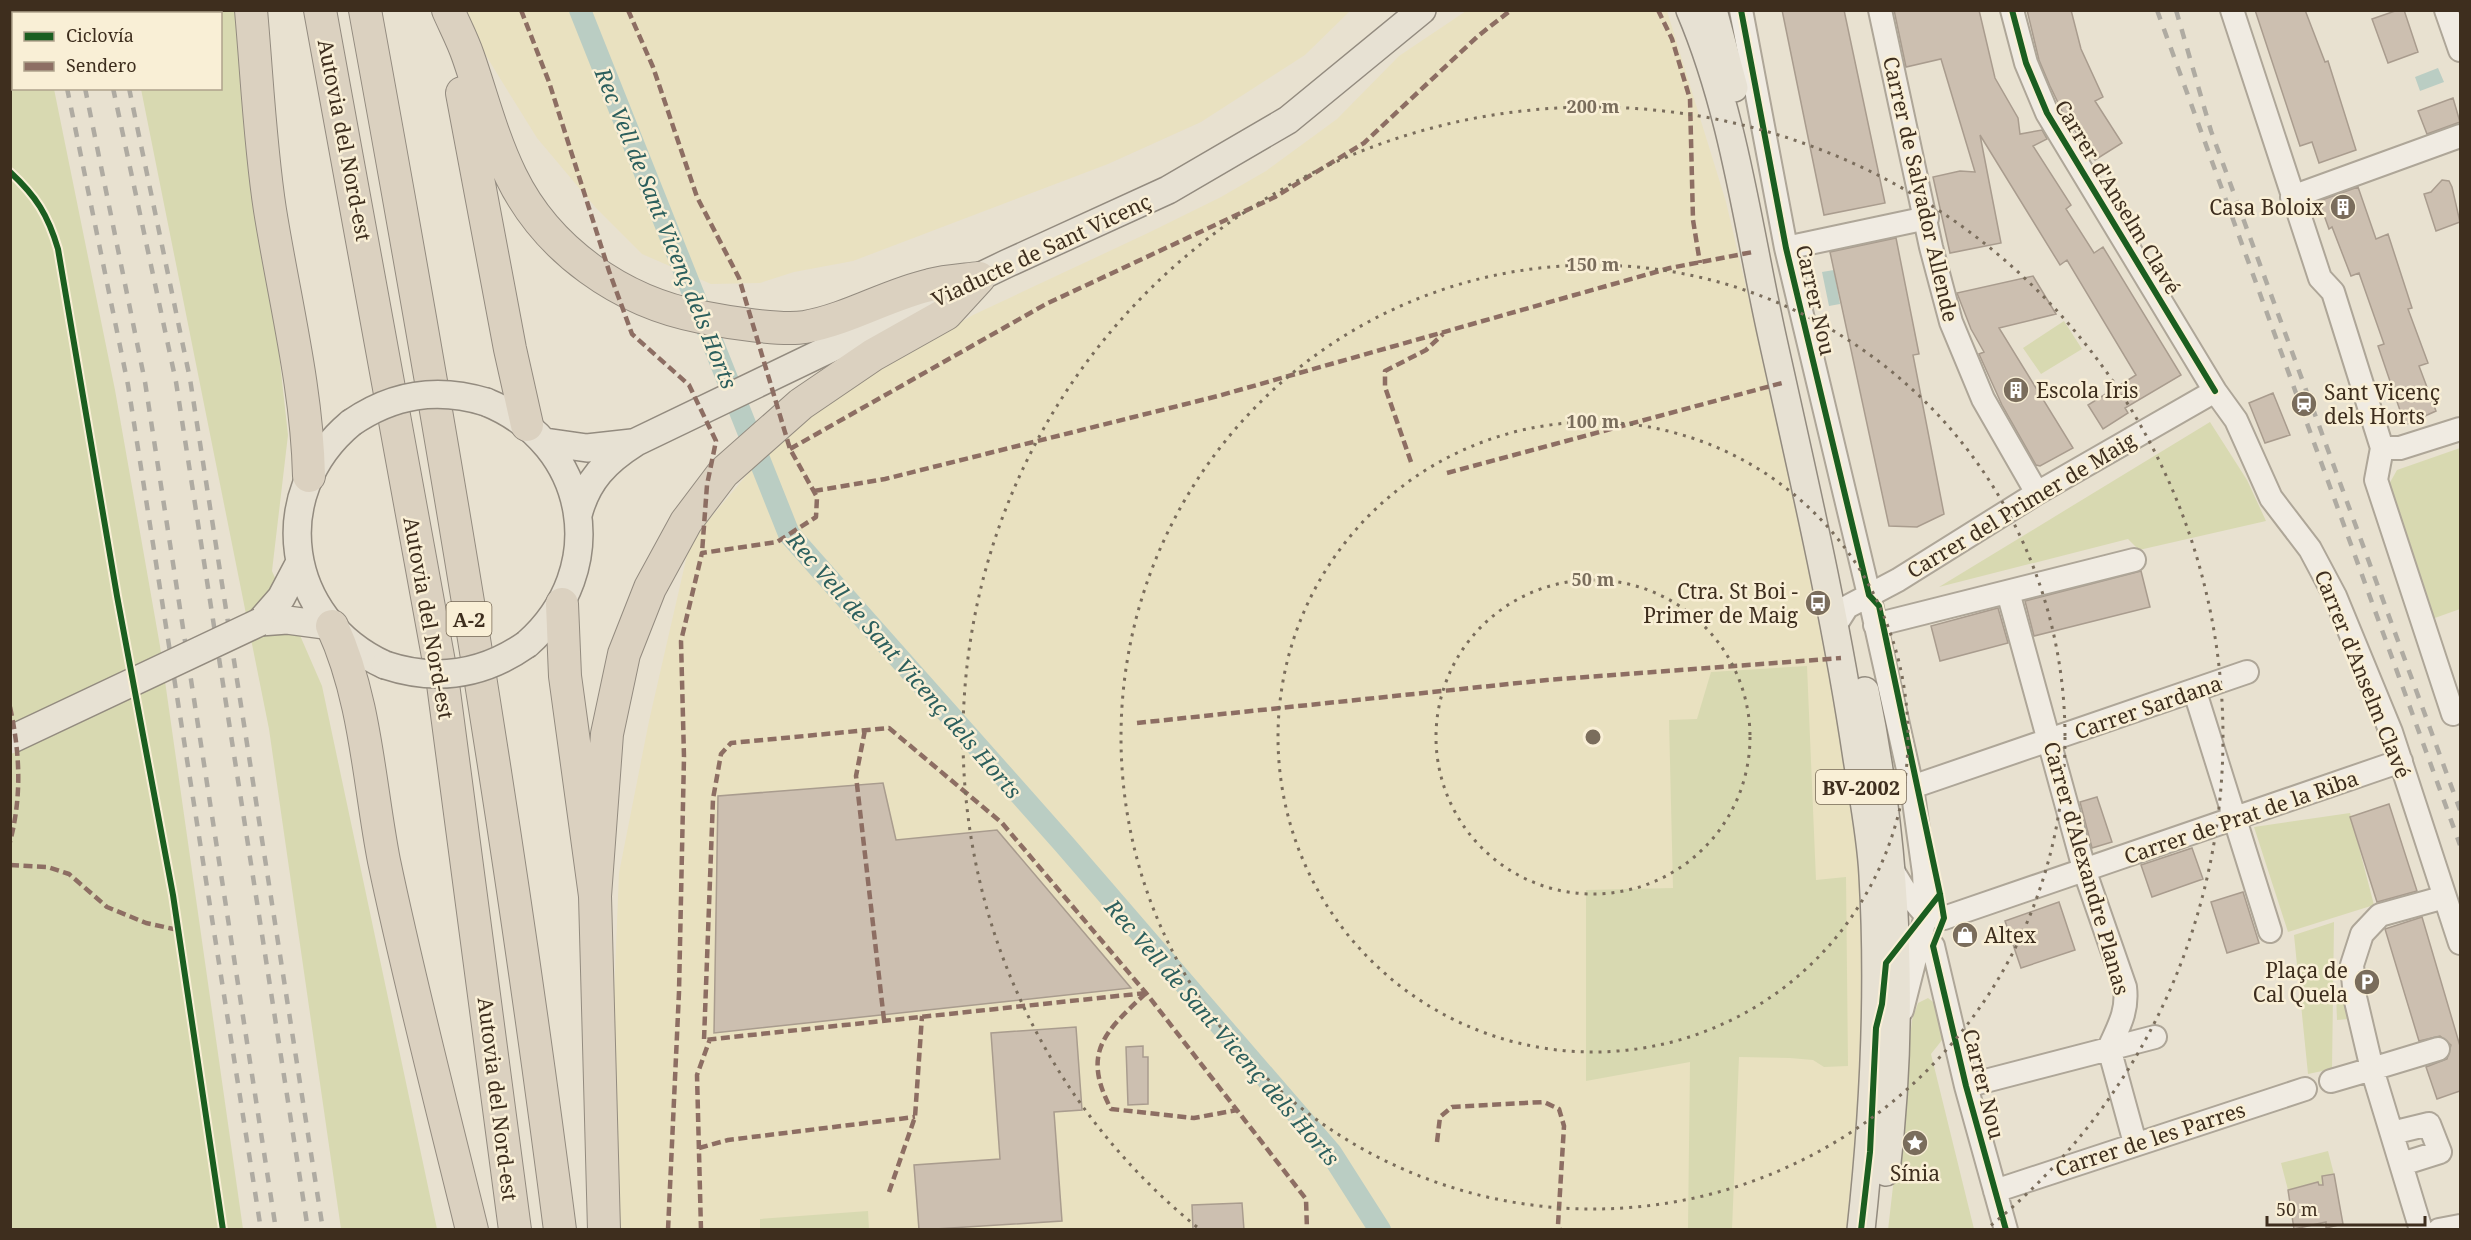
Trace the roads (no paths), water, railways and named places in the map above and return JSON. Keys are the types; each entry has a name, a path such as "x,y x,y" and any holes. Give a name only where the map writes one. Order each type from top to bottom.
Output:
{"highway":[{"path":"251,10 270,208 295,347 307,436 309,476"},
{"name":"Autovia del Nord-est","path":"320,10 443,684 515,1230"},
{"name":"Autovia del Nord-est","path":"365,10 422,322 530,1003 560,1230"},
{"path":"447,10 468,54 486,116 511,178 547,230 597,276 632,296 685,314 736,323 802,327 835,320 929,285 979,278"},
{"path":"447,10 510,349 536,433"},
{"path":"604,1230 595,896 608,734 624,654 650,588 686,522 723,473 801,404 873,355 946,314 979,278"},
{"path":"562,604 565,676 595,896"},
{"path":"332,626 350,671 384,859 417,1014 472,1230"}],"main road":[{"name":"BV-2002","path":"1690,10 1700,35 1728,131 1850,610"},
{"name":"BV-2002","path":"1713,10 1741,119 1850,610 1849,699 1882,872 1892,911 1894,950 1862,1230"},
{"name":"Viaducte de Sant Vicenç","path":"578,515 591,480 617,454 636,442 1168,190 1246,147 1288,120 1416,11"},
{"name":"Viaducte de Sant Vicenç","path":"536,433 567,476 578,515 579,552 562,604 548,624 527,644 495,663 459,674 421,674 385,665 353,647 332,626 315,603 300,562 298,519 309,476 327,447 351,423 378,406 416,395 455,394 486,402 536,433 587,448 636,442"},
{"path":"260,622 280,598 300,562"},
{"path":"10,740 260,622 287,620 332,626"},
{"name":"BV-2002","path":"1879,1230 1891,1125 1882,872"}],"street":[{"name":"Carrer Nou","path":"1741,10 1850,610 1875,625 1912,787 1924,873 1927,929 1966,1086 2006,1230"},
{"name":"Carrer de Salvador Allende","path":"1880,10 1941,285 1964,356 1983,399 2037,493"},
{"name":"Carrer d'Anselm Clavé","path":"2012,10 2026,63 2047,113 2215,391 2236,420 2271,498 2310,549 2335,596 2391,732 2460,943"},
{"path":"2232,10 2320,278 2333,292 2382,448 2376,480 2453,714"},
{"path":"2446,10 2460,50"},
{"path":"2292,196 2460,136"},
{"path":"1786,248 1927,218"},
{"name":"Carrer del Primer de Maig","path":"1850,610 2037,493 2215,391"},
{"path":"2382,448 2400,448 2460,429"},
{"path":"1875,625 2134,560"},
{"name":"Carrer d'Alexandre Planas","path":"2008,591 2085,872 2125,987 2127,1002 2124,1015 2109,1048"},
{"name":"Carrer Sardana","path":"1912,787 2195,692 2247,672"},
{"path":"2195,692 2233,820 2270,930"},
{"name":"Carrer de Prat de la Riba","path":"1927,929 2401,761"},
{"name":"BV-2002","path":"1882,872 1905,891 1927,929 1904,1001 1886,1033"},
{"path":"2421,1230 2371,1069 2355,997 2352,965 2362,934 2380,915 2445,897"},
{"path":"1892,911 1927,929"},
{"path":"1894,950 1927,929"},
{"path":"1904,1001 1916,993 1926,991 1933,992 1946,1000"},
{"path":"1966,1086 2155,1037"},
{"path":"2109,1048 2135,1143"},
{"path":"2331,1081 2438,1048"},
{"name":"Carrer de les Parres","path":"1995,1191 2135,1143 2305,1089"},
{"path":"2392,1133 2430,1124 2440,1152 2402,1164"},
{"path":"2439,1230 2460,1226"}],"waterway":[{"name":"Rec Vell de Sant Vicenç dels Horts","path":"580,10 789,534 1064,844 1331,1153 1380,1230"}],"railway":[{"path":"2157,10 2460,845"},
{"path":"2176,10 2211,131 2460,810"},
{"path":"67,90 128,385 261,1230"},
{"path":"85,90 145,382 276,1230"},
{"path":"113,90 176,382 308,1230"},
{"path":"129,90 190,379 323,1230"}],"place":[{"name":"Casa Boloix","path":"2343,207"},
{"name":"Escola Iris","path":"2016,390"},
{"name":"Sant Vicenç dels Horts","path":"2304,404"},
{"name":"Ctra. St Boi - Primer de Maig","path":"1818,603"},
{"name":"Altex","path":"1965,935"},
{"name":"Plaça de Cal Quela","path":"2367,982"},
{"name":"Sínia","path":"1915,1143"}]}
